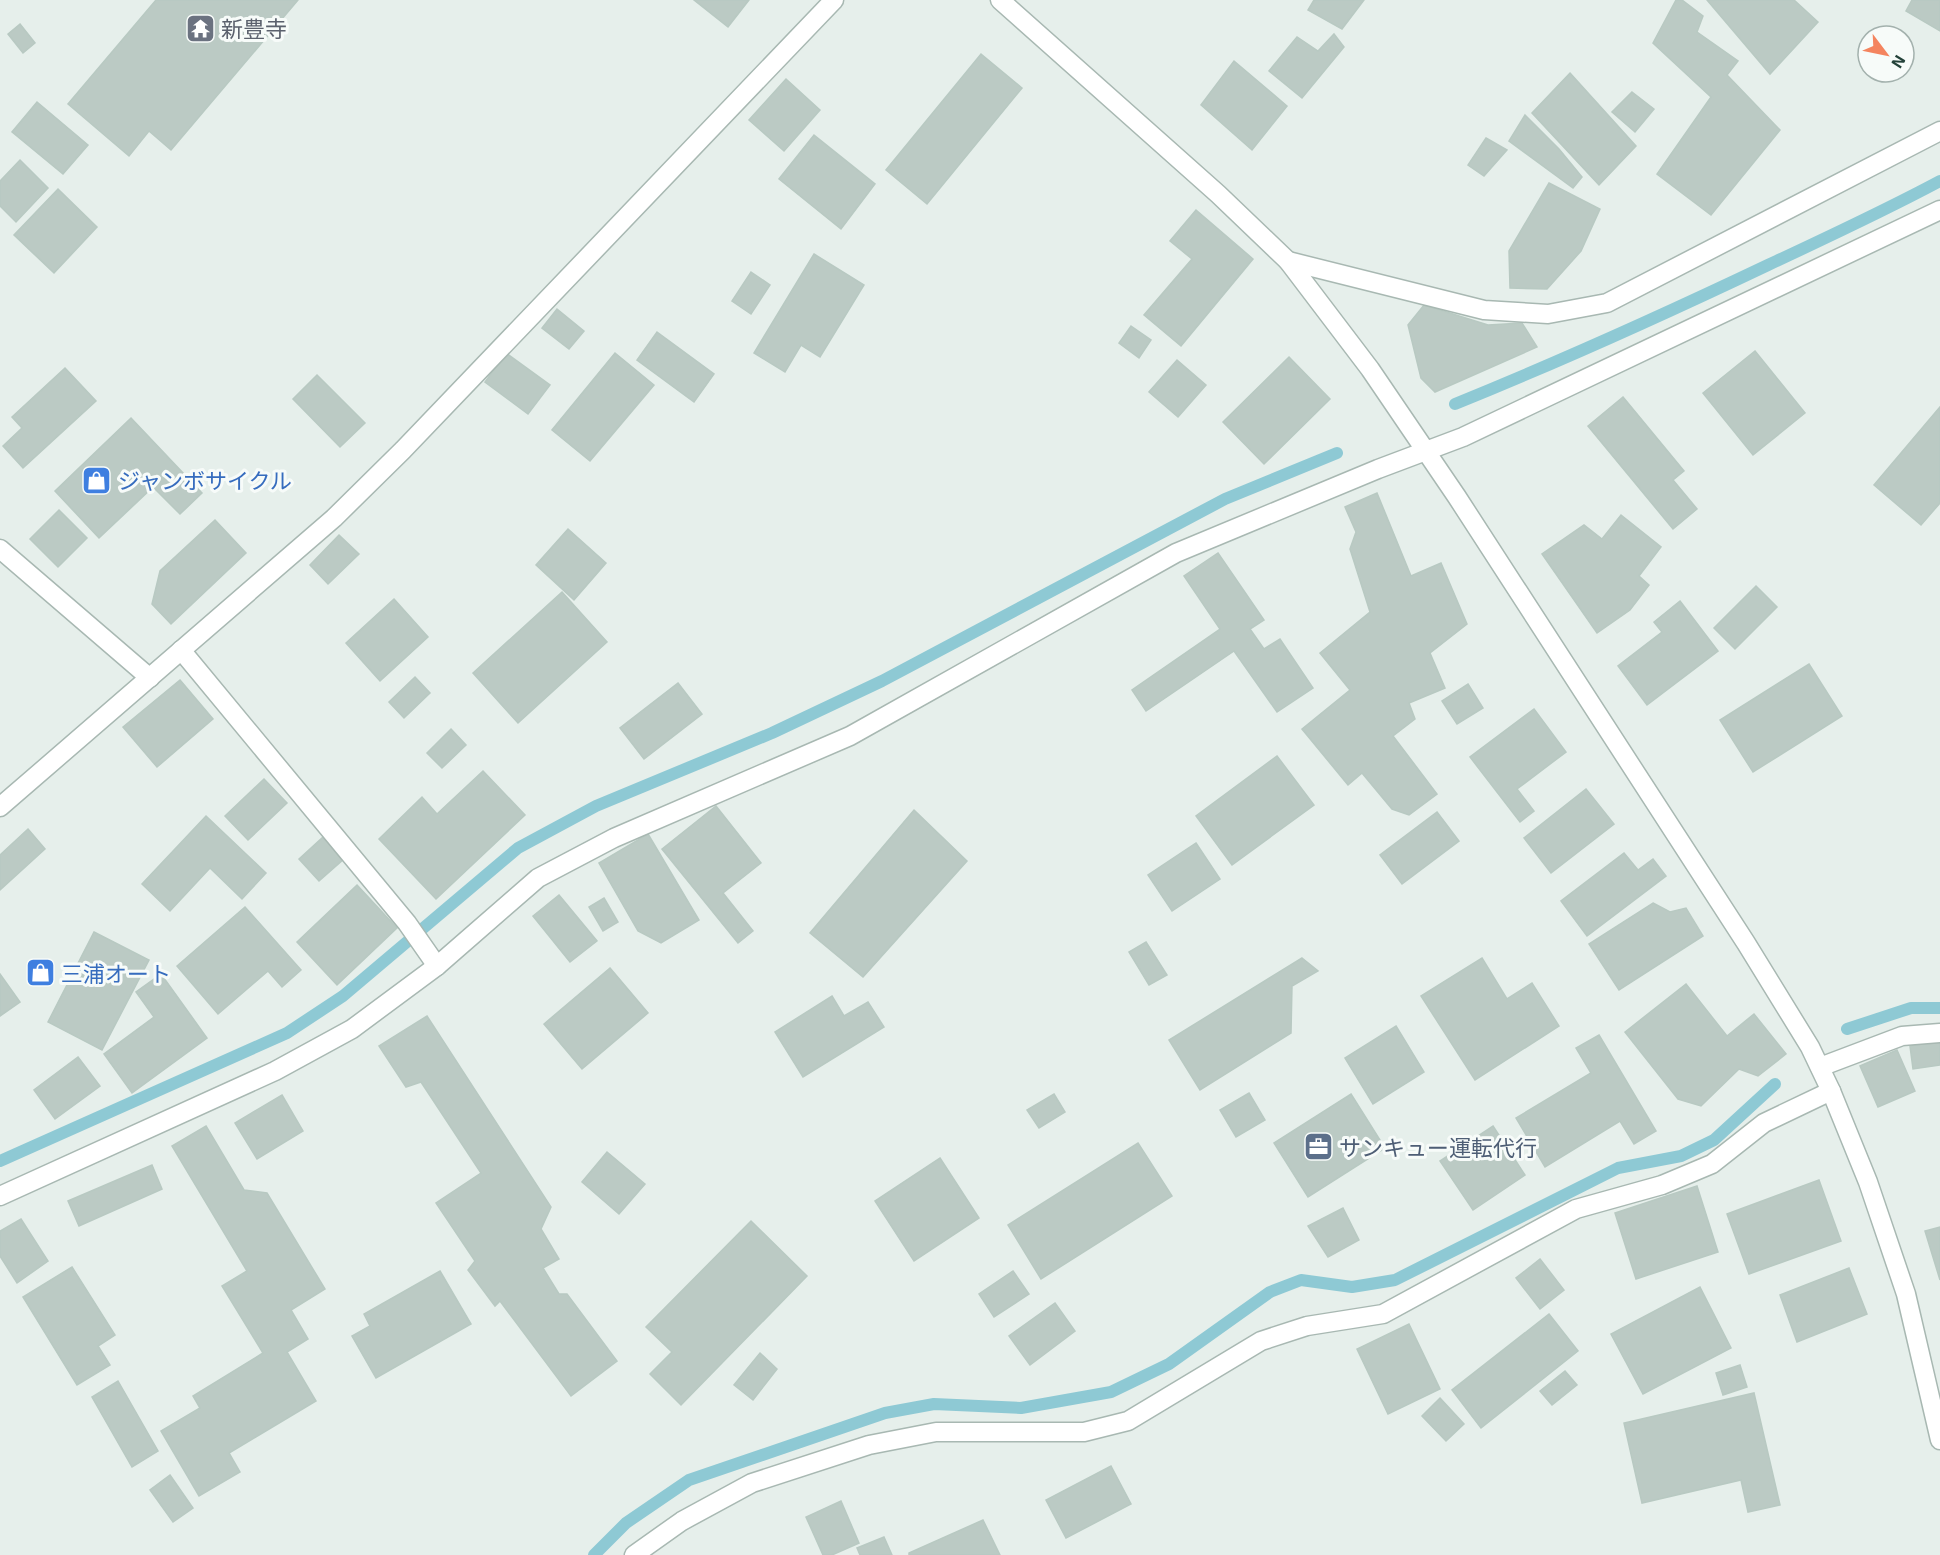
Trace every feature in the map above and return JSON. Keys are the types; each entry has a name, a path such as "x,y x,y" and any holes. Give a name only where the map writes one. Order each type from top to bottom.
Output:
{"street":[{"path":"0,807 333,518 395,458 834,0"},
{"path":"1000,0 1202,179 1288,261 1370,369 1425,451 1746,944 1810,1047 1831,1091 1868,1182 1906,1294 1940,1440"},
{"path":"1288,261 1484,310 1548,314 1607,303 1940,131"},
{"path":"0,1196 275,1071 352,1029 437,966 538,878 614,838 850,736 1176,553 1463,437 1940,210"},
{"path":"0,549 150,678"},
{"path":"181,650 407,923 437,966"},
{"path":"1820,1067 1902,1036 1940,1034"},
{"path":"634,1555 682,1521 752,1483 869,1445 936,1432 1084,1432 1128,1421 1261,1341 1307,1326 1383,1314 1576,1209 1662,1185 1712,1164 1764,1123 1831,1091"}],"building":[{"path":"156,0 298,0 171,150 149,131 129,156 68,104"},
{"path":"694,0 749,0 728,27"},
{"path":"1314,0 1364,0 1342,29 1308,10"},
{"path":"1676,0 1682,0 1703,16 1697,32 1738,61 1727,75 1780,130 1711,215 1657,174 1711,97 1653,43"},
{"path":"1707,0 1794,0 1818,22 1770,74"},
{"path":"1912,0 1940,0 1940,31 1906,11"},
{"path":"20,24 35,43 23,53 8,34"},
{"path":"1334,34 1344,47 1302,98 1269,71 1297,37 1318,51"},
{"path":"981,54 1022,88 927,204 886,170"},
{"path":"1234,61 1287,106 1252,150 1201,105"},
{"path":"1570,73 1636,146 1599,185 1532,113"},
{"path":"786,79 820,110 784,151 749,120"},
{"path":"1632,92 1654,109 1635,132 1612,112"},
{"path":"37,102 88,145 63,174 12,132"},
{"path":"1525,115 1559,149 1582,177 1573,188 1509,141"},
{"path":"814,135 875,184 841,229 779,179"},
{"path":"1486,138 1507,150 1484,176 1468,165"},
{"path":"20,160 48,188 16,222 0,206 0,181"},
{"path":"1549,183 1600,209 1581,251 1547,289 1510,288 1509,251"},
{"path":"58,189 97,227 54,273 14,235"},
{"path":"1196,210 1253,259 1181,346 1144,315 1192,259 1170,241"},
{"path":"814,254 864,285 820,357 801,345 785,372 754,353"},
{"path":"751,272 770,285 751,314 732,301"},
{"path":"1424,305 1488,325 1522,323 1537,347 1435,392 1421,378 1408,325"},
{"path":"557,309 584,331 569,349 542,328"},
{"path":"1131,326 1151,340 1139,358 1119,343"},
{"path":"657,332 714,374 694,402 637,360"},
{"path":"1755,351 1805,413 1753,455 1703,393"},
{"path":"506,353 550,385 528,414 485,382"},
{"path":"615,353 654,385 590,461 552,430"},
{"path":"1289,357 1330,399 1264,464 1223,422"},
{"path":"1177,360 1206,385 1178,417 1149,392"},
{"path":"65,368 96,401 23,468 3,446 22,428 12,417"},
{"path":"317,375 365,423 340,447 293,399"},
{"path":"1623,397 1684,471 1673,480 1697,509 1673,529 1588,426"},
{"path":"1940,407 1940,503 1921,525 1874,485"},
{"path":"131,418 202,493 180,514 153,487 99,538 55,491"},
{"path":"1377,493 1411,576 1441,563 1467,624 1430,653 1445,688 1409,703 1415,719 1393,736 1437,794 1409,815 1392,809 1362,773 1348,785 1302,729 1350,690 1320,653 1370,612 1350,549 1356,532 1345,507"},
{"path":"59,510 87,538 58,567 30,539"},
{"path":"1621,515 1661,547 1639,576 1649,585 1630,610 1597,633 1542,554 1584,525 1602,539"},
{"path":"215,520 246,553 171,624 152,604 160,571"},
{"path":"568,529 606,563 574,600 536,565"},
{"path":"339,535 359,554 328,584 310,565"},
{"path":"1218,553 1264,620 1250,629 1264,649 1280,639 1313,688 1277,712 1234,651 1146,711 1132,690 1220,629 1184,576"},
{"path":"1756,586 1777,607 1735,649 1714,628"},
{"path":"562,592 607,642 518,723 473,673"},
{"path":"394,599 428,637 380,681 346,643"},
{"path":"1680,601 1718,651 1647,705 1618,666 1662,632 1654,622"},
{"path":"1809,664 1842,716 1753,772 1720,720"},
{"path":"415,677 430,693 404,718 389,702"},
{"path":"180,680 213,719 157,767 123,727"},
{"path":"678,683 702,714 644,759 620,728"},
{"path":"1468,684 1483,708 1457,724 1442,701"},
{"path":"1534,709 1566,752 1517,789 1534,811 1520,822 1470,757"},
{"path":"451,729 466,745 442,768 427,753"},
{"path":"1277,756 1314,805 1232,865 1196,816"},
{"path":"483,771 525,815 436,899 379,839 422,797 437,814"},
{"path":"264,779 287,803 248,840 225,816"},
{"path":"1586,789 1614,824 1551,873 1524,838"},
{"path":"716,806 761,863 723,893 753,931 738,943 662,849"},
{"path":"914,810 967,861 863,977 810,933"},
{"path":"1437,812 1459,841 1402,884 1380,855"},
{"path":"206,816 266,873 242,899 210,868 170,911 142,884"},
{"path":"28,829 45,849 0,890 0,855"},
{"path":"648,834 699,920 661,943 638,931 599,863"},
{"path":"323,837 344,859 319,881 299,859"},
{"path":"1196,843 1220,879 1172,911 1148,875"},
{"path":"1624,853 1638,870 1653,859 1666,876 1587,936 1561,901"},
{"path":"357,885 397,928 337,985 297,942"},
{"path":"559,895 597,941 570,962 533,916"},
{"path":"604,898 618,922 603,931 589,907"},
{"path":"1653,903 1670,912 1686,908 1703,936 1619,990 1589,944"},
{"path":"245,907 301,970 282,987 268,971 218,1014 177,966"},
{"path":"94,932 149,960 102,1050 48,1022"},
{"path":"1146,942 1167,975 1149,985 1129,952"},
{"path":"1302,958 1318,971 1292,986 1291,1033 1200,1090 1169,1040"},
{"path":"1482,958 1507,999 1532,983 1559,1026 1475,1080 1421,996"},
{"path":"610,968 648,1013 582,1069 544,1024"},
{"path":"0,974 20,1002 0,1016"},
{"path":"161,974 207,1038 132,1093 104,1054 154,1017 136,992"},
{"path":"1686,984 1727,1036 1754,1014 1786,1054 1758,1076 1739,1069 1701,1106 1678,1099 1625,1032"},
{"path":"832,996 844,1016 868,1002 884,1027 803,1077 775,1032"},
{"path":"427,1016 551,1207 541,1229 559,1259 543,1268 559,1294 567,1294 617,1361 571,1396 500,1301 495,1306 468,1270 475,1261 436,1203 481,1173 421,1082 406,1087 379,1046"},
{"path":"1396,1026 1424,1072 1373,1104 1345,1058"},
{"path":"1599,1035 1656,1131 1634,1144 1620,1121 1545,1167 1516,1118 1591,1073 1576,1048"},
{"path":"1940,1041 1940,1065 1913,1069 1910,1046"},
{"path":"1897,1050 1915,1091 1878,1107 1860,1066"},
{"path":"78,1057 100,1086 55,1119 34,1090"},
{"path":"1249,1093 1265,1120 1236,1137 1220,1110"},
{"path":"1054,1094 1065,1112 1039,1128 1027,1110"},
{"path":"1351,1094 1385,1148 1308,1197 1274,1143"},
{"path":"282,1095 303,1131 257,1159 235,1123"},
{"path":"206,1126 244,1190 267,1193 325,1289 291,1310 308,1339 287,1352 316,1401 229,1453 240,1472 199,1496 161,1431 200,1408 193,1396 263,1353 222,1286 247,1271 172,1146"},
{"path":"1493,1126 1525,1175 1473,1210 1440,1161"},
{"path":"1138,1143 1172,1196 1041,1279 1008,1225"},
{"path":"607,1152 645,1184 619,1214 582,1182"},
{"path":"940,1158 979,1218 914,1261 875,1201"},
{"path":"152,1165 162,1189 79,1226 68,1201"},
{"path":"1819,1180 1841,1241 1749,1274 1727,1214"},
{"path":"1697,1186 1718,1252 1636,1279 1615,1213"},
{"path":"1343,1208 1359,1240 1328,1257 1308,1226"},
{"path":"21,1219 48,1261 17,1283 0,1256 0,1231"},
{"path":"751,1221 807,1276 681,1405 650,1374 672,1352 646,1327"},
{"path":"1940,1227 1940,1280 1925,1231"},
{"path":"1540,1259 1564,1290 1540,1309 1516,1278"},
{"path":"72,1267 115,1335 98,1346 110,1365 77,1385 23,1297"},
{"path":"1849,1268 1867,1314 1797,1342 1780,1295"},
{"path":"440,1271 471,1324 376,1378 352,1336 370,1326 364,1314"},
{"path":"1013,1271 1029,1294 994,1317 979,1294"},
{"path":"1700,1287 1731,1348 1643,1394 1611,1334"},
{"path":"1055,1303 1075,1331 1030,1365 1009,1336"},
{"path":"1549,1314 1578,1351 1481,1428 1452,1390"},
{"path":"1409,1324 1440,1389 1388,1414 1357,1349"},
{"path":"760,1353 777,1369 753,1400 734,1385"},
{"path":"1740,1365 1747,1387 1723,1395 1716,1373"},
{"path":"1565,1371 1577,1385 1552,1405 1540,1391"},
{"path":"118,1381 158,1451 132,1467 92,1397"},
{"path":"1754,1393 1780,1505 1748,1512 1741,1480 1642,1503 1624,1423"},
{"path":"1440,1398 1464,1424 1446,1441 1422,1416"},
{"path":"1111,1466 1131,1504 1066,1538 1046,1500"},
{"path":"170,1475 193,1508 173,1522 150,1490"},
{"path":"841,1501 859,1543 832,1555 823,1555 806,1517"},
{"path":"983,1520 1000,1555 909,1555 909,1553"},
{"path":"884,1537 892,1555 860,1555 857,1548"}],"waterway":[{"path":"1455,404 1691,301 1855,224 1940,181"},
{"path":"0,1161 287,1033 343,996 518,848 596,806 772,733 882,681 1225,499 1337,453"},
{"path":"1847,1029 1911,1008 1940,1008"},
{"path":"594,1555 626,1523 689,1480 885,1413 934,1404 1021,1408 1111,1392 1169,1364 1270,1292 1301,1280 1352,1287 1395,1280 1618,1168 1681,1156 1714,1140 1775,1084"}],"place":[{"name":"新豊寺","path":"200,28"},
{"name":"ジャンボサイクル","path":"97,480"},
{"name":"三浦オート","path":"40,973"},
{"name":"サンキュー運転代行","path":"1318,1147"}]}
